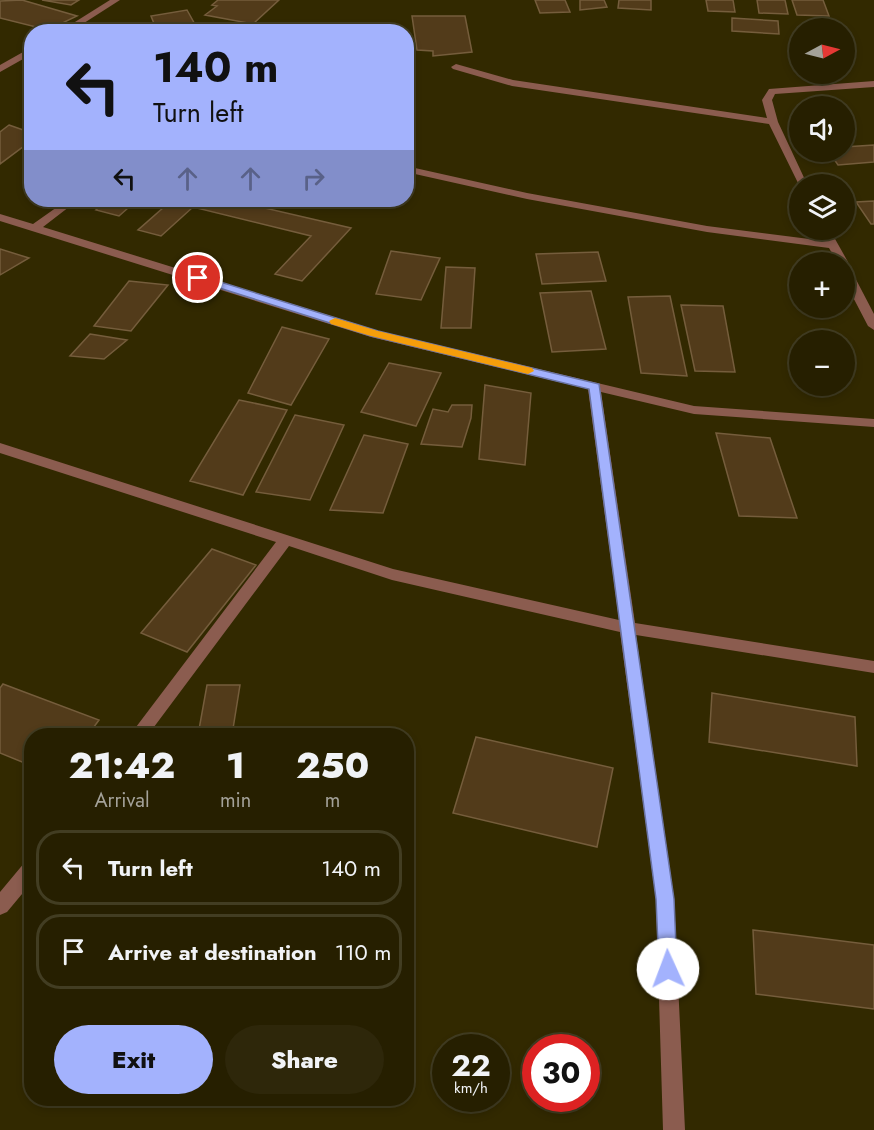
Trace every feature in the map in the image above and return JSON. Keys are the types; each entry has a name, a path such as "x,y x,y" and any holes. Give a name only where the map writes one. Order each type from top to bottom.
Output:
{"street":[{"path":"76,24 116,0"},
{"path":"0,69 24,55"},
{"path":"456,67 512,83 773,122"},
{"path":"797,174 773,122 767,100 772,91 874,84"},
{"path":"414,171 527,196 707,229 832,245"},
{"path":"35,227 63,207"},
{"path":"0,217 375,334 694,410 874,423"},
{"path":"830,240 836,252"},
{"path":"855,289 874,326"},
{"path":"594,386 665,899 674,1130"},
{"path":"0,448 393,574 629,628 874,667"},
{"path":"143,728 285,540"},
{"path":"0,906 24,878"}],"building":[{"path":"22,0 77,16 60,24 24,24 0,18 0,1"},
{"path":"42,0 79,0 71,5"},
{"path":"218,0 279,0 253,24 205,15 217,6 212,5"},
{"path":"535,0 565,0 570,12 540,13"},
{"path":"580,0 604,0 607,7 580,10"},
{"path":"619,0 651,0 651,10 618,8"},
{"path":"706,0 733,0 735,12 708,11"},
{"path":"757,0 785,0 788,14 759,13"},
{"path":"792,0 823,0 829,16 797,15"},
{"path":"187,10 195,24 154,24 151,16"},
{"path":"412,16 465,16 472,52 433,56 433,51 417,50"},
{"path":"732,18 778,21 779,34 732,31"},
{"path":"9,125 24,130 24,146 0,164 0,132"},
{"path":"874,145 874,162 838,165 836,162 855,162 855,146"},
{"path":"874,201 874,224 871,224 856,202"},
{"path":"100,207 129,207 119,216 96,210"},
{"path":"164,207 193,207 161,236 138,230"},
{"path":"193,207 260,207 351,228 302,281 275,274 311,236"},
{"path":"0,249 29,258 0,275"},
{"path":"391,251 440,258 421,300 376,294"},
{"path":"598,252 606,281 542,284 536,254"},
{"path":"446,267 475,268 471,328 441,328"},
{"path":"129,281 168,285 131,331 94,326"},
{"path":"591,291 606,349 552,352 540,293"},
{"path":"670,296 687,376 641,373 628,297"},
{"path":"681,305 723,306 735,372 695,371"},
{"path":"282,327 329,339 291,405 248,393"},
{"path":"90,334 127,340 104,359 70,356"},
{"path":"389,363 441,373 416,426 361,412"},
{"path":"485,385 531,393 525,465 479,459"},
{"path":"239,400 287,410 243,495 190,481"},
{"path":"452,405 472,405 471,418 462,447 421,444 433,409 448,412"},
{"path":"295,415 344,425 310,500 256,492"},
{"path":"716,433 770,438 797,518 739,516"},
{"path":"364,435 408,444 383,513 330,510"},
{"path":"212,549 256,565 187,652 141,633"},
{"path":"3,684 99,720 93,728 24,728 24,763 0,753 0,688"},
{"path":"207,685 240,685 233,728 199,728"},
{"path":"712,693 855,717 857,766 709,742"},
{"path":"476,737 613,768 597,847 453,813"},
{"path":"753,930 874,945 874,1009 756,994"}],"slow traffic":[{"path":"335,321 375,334 528,371"}],"route":[{"path":"198,278 375,334 594,386 665,899 668,969"}]}
